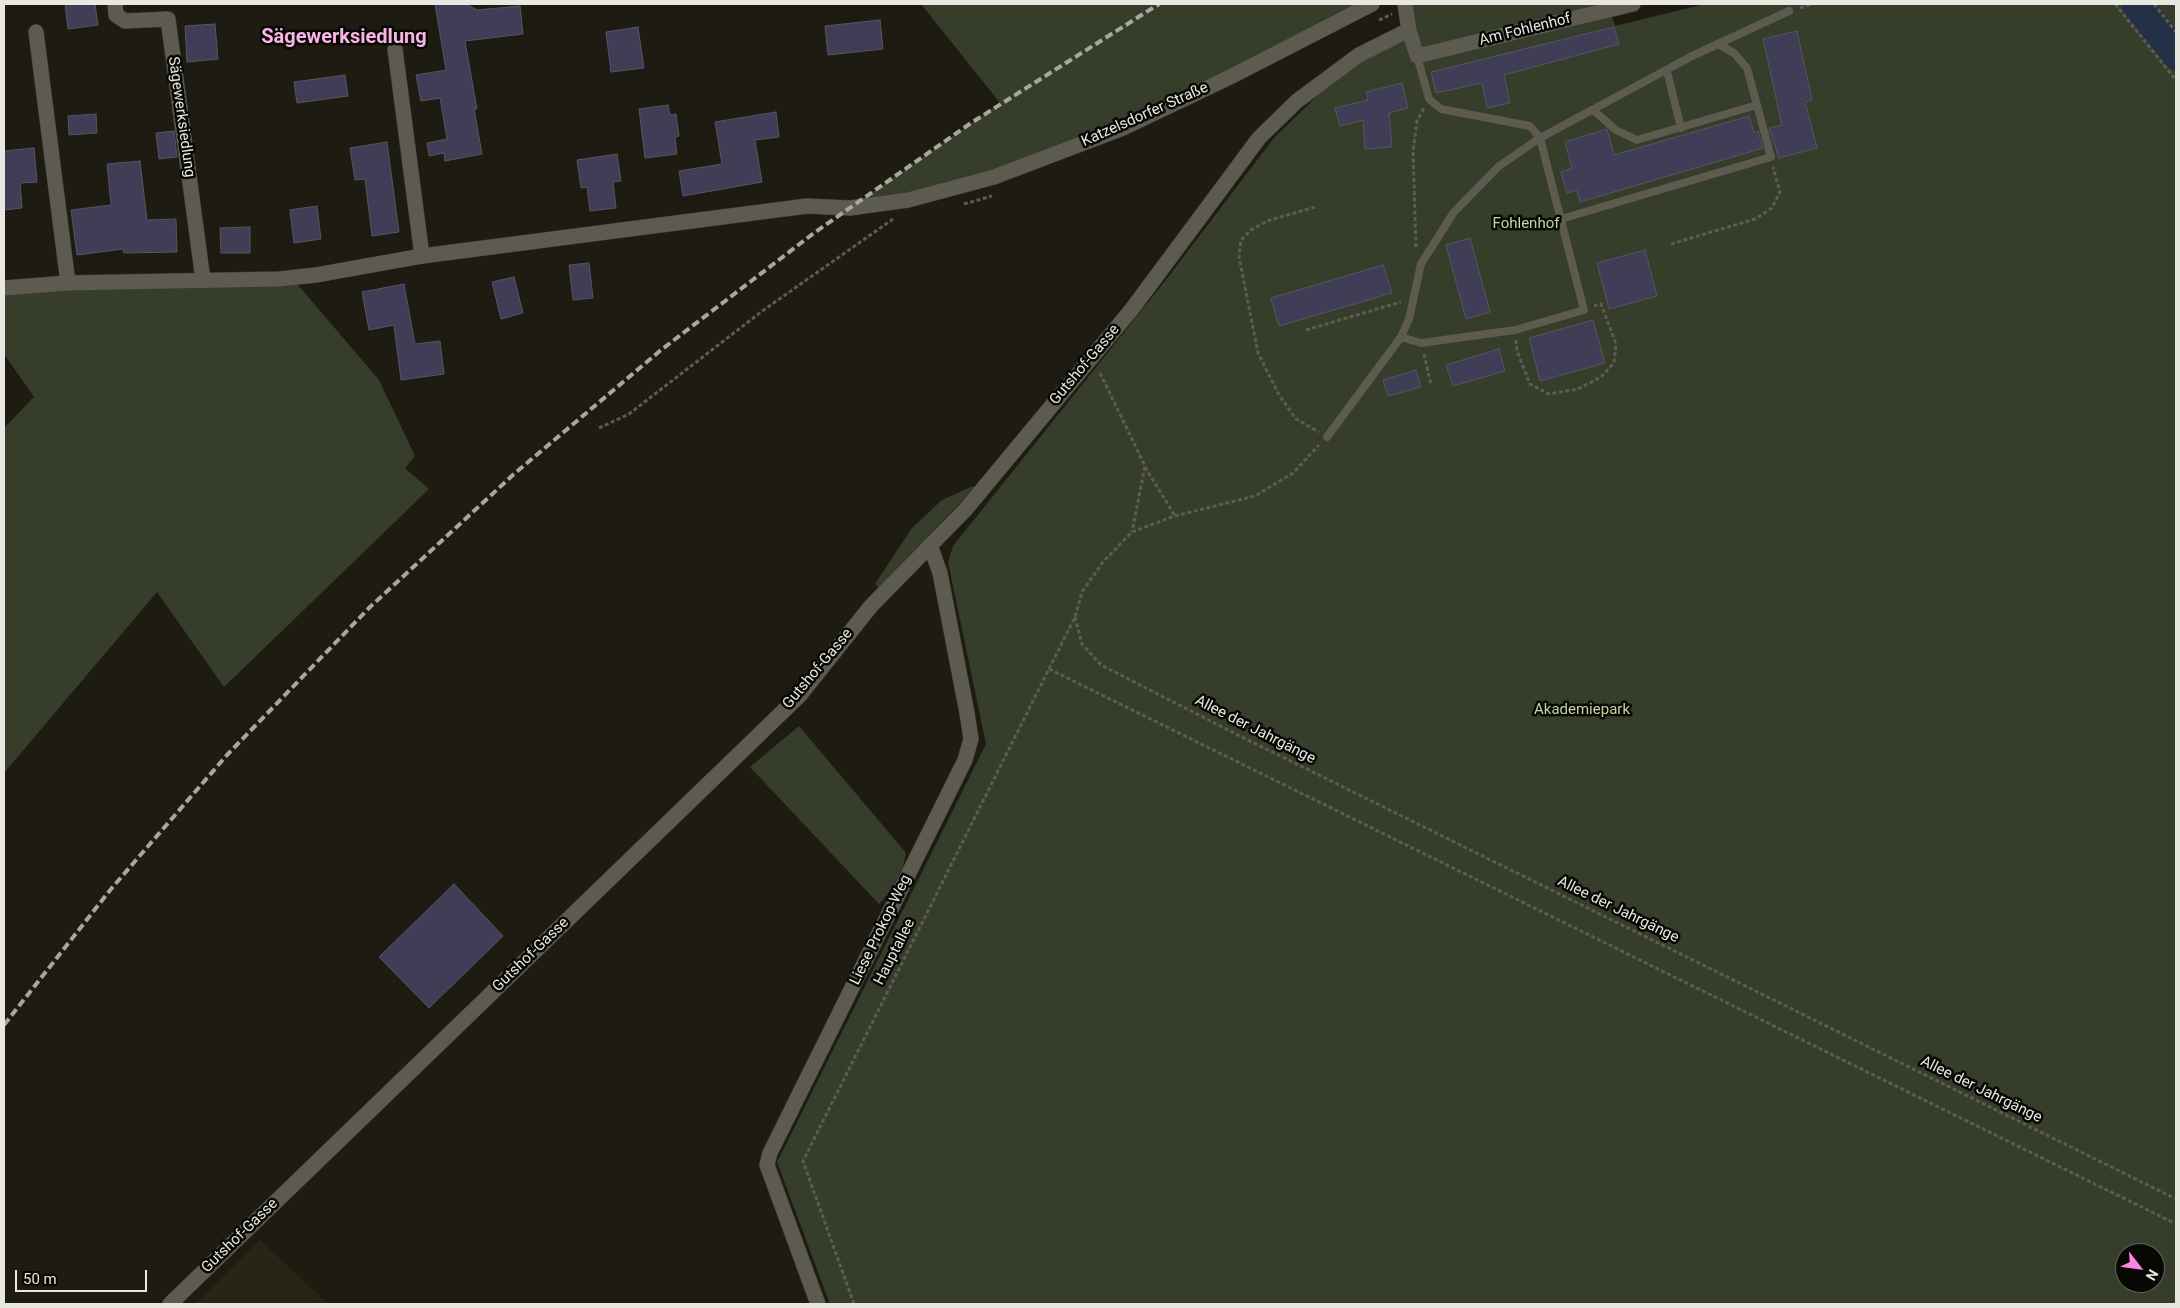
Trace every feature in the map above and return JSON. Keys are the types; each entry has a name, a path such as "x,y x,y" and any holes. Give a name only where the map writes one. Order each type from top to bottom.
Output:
{"street":[{"name":"Sägewerksiedlung","path":"115,4 116,14 125,21 168,19 203,280"},
{"name":"Katzelsdorfer Straße","path":"4,288 68,283 279,279 316,275 422,256 807,206 850,208 908,200 994,176 1123,128 1232,76 1372,4"},
{"path":"1405,4 1409,30 1417,56"},
{"name":"Am Fohlenhof","path":"1417,56 1633,4"},
{"name":"Gutshof-Gasse","path":"170,1304 800,694 871,606 966,509 1132,308 1259,138 1297,101 1359,55 1409,30"},
{"path":"36,32 68,283"},
{"path":"395,49 422,256"},
{"name":"Liese Prokop-Weg","path":"818,1304 767,1165 770,1153 965,760 971,739 940,574 930,545"}],"lane":[{"path":"1327,437 1401,337 1409,319 1421,264 1454,212 1499,166 1540,138 1718,44 1790,11"},
{"path":"1561,219 1770,157 1748,68 1734,53 1718,44"},
{"path":"1401,337 1421,343 1515,330 1584,310 1540,138 1530,126 1441,108 1429,99 1417,56"},
{"path":"1667,71 1681,128"},
{"path":"1593,110 1616,130 1636,140 1757,105"}],"path":[{"path":"2115,4 2176,80"},
{"path":"2154,4 2176,32"},
{"path":"1421,264 1416,251 1413,152 1417,121 1429,99"},
{"path":"1671,244 1754,219 1772,208 1780,192 1770,157"},
{"path":"1132,532 1175,516 1255,496 1293,473 1327,437 1296,418 1279,395 1258,353 1239,257 1241,240 1251,230 1267,220 1315,207"},
{"path":"599,428 629,414 760,312 894,218"},
{"path":"1306,330 1414,298"},
{"path":"1515,330 1517,351 1530,384 1549,394 1578,389 1601,377 1614,363 1616,344 1601,304 1584,310"},
{"path":"1421,343 1431,385"},
{"path":"1096,366 1145,466 1175,516"},
{"path":"1132,532 1145,466"},
{"name":"Hauptallee","path":"854,1304 803,1161 1075,617 1082,592 1103,562 1132,532"},
{"name":"Allee der Jahrgänge","path":"1075,617 1082,644 1101,665 1236,734 2176,1199"},
{"path":"1049,669 2176,1224"}],"shaded area":[{"path":"260,1240 328,1304 195,1304"}],"green space":[{"path":"921,4 1373,4 1232,76 994,177 850,208 1000,103"},
{"name":"Akademiepark","path":"1405,4 1608,4 1615,26 1705,4 2176,4 2176,1304 830,1304 777,1162 986,744 948,562 953,546 1165,281 1274,138 1359,55 1409,30"},
{"path":"292,278 379,380 415,456 405,468 429,489 224,687 157,592 4,773 4,428 34,397 4,354 4,288"},
{"path":"975,487 879,588 875,584 912,528 942,500"},
{"path":"799,726 906,853 902,871 889,893 879,904 750,767"}],"building":[{"path":"65,4 95,4 98,25 68,29"},
{"path":"435,4 466,4 477,10 520,6 523,34 465,41 477,109 474,109 482,154 445,161 444,153 429,156 427,143 447,139 440,98 421,101 416,75 446,70"},
{"path":"880,20 883,49 828,55 825,26"},
{"path":"215,24 218,59 187,62 185,26"},
{"path":"638,27 644,68 611,72 606,32"},
{"path":"1614,27 1619,44 1504,75 1510,103 1487,108 1482,83 1436,93 1431,72"},
{"path":"1797,31 1812,100 1805,102 1817,148 1779,158 1769,128 1782,125 1763,39"},
{"path":"345,75 348,96 297,103 294,82"},
{"path":"1402,83 1408,108 1389,113 1392,147 1365,149 1363,120 1340,126 1335,108 1368,100 1366,92"},
{"path":"668,105 670,115 676,114 679,136 675,137 677,154 645,158 639,109"},
{"path":"776,112 779,137 755,140 762,182 683,196 679,171 722,164 715,122"},
{"path":"96,114 97,133 69,135 68,116"},
{"path":"1749,116 1754,133 1758,131 1763,148 1580,202 1577,190 1567,193 1561,172 1572,168 1565,142 1607,129 1614,155"},
{"path":"174,131 177,157 159,159 156,133"},
{"path":"387,142 399,232 372,236 365,179 355,180 350,148"},
{"path":"34,148 37,182 20,183 22,208 4,210 4,151"},
{"path":"617,154 621,181 613,182 616,208 590,211 587,187 581,188 577,160"},
{"path":"140,161 147,220 176,219 177,252 124,253 123,249 77,255 71,210 111,205 107,164"},
{"path":"317,206 321,239 294,243 290,210"},
{"path":"250,227 250,253 221,253 220,228"},
{"path":"1470,238 1490,312 1466,319 1446,245"},
{"path":"1645,250 1657,296 1609,309 1597,263"},
{"path":"589,263 593,298 573,300 569,265"},
{"path":"1383,265 1392,293 1279,326 1271,298"},
{"path":"514,277 523,313 501,319 492,282"},
{"path":"404,284 415,344 440,341 444,374 401,380 394,325 369,330 362,292"},
{"path":"1593,320 1605,363 1540,381 1529,338"},
{"path":"1499,349 1505,371 1453,386 1446,365"},
{"path":"1416,370 1421,387 1388,396 1383,380"},
{"path":"454,884 503,936 429,1008 379,957"}],"waterway":[{"path":"2137,4 2176,54"}],"railway":[{"path":"4,1025 111,889 227,755 370,607 514,474 661,350 814,233 971,123 1159,4"}],"district":[{"name":"Sägewerksiedlung","path":"344,38"}],"park label":[{"name":"Fohlenhof","path":"1526,224"}]}
